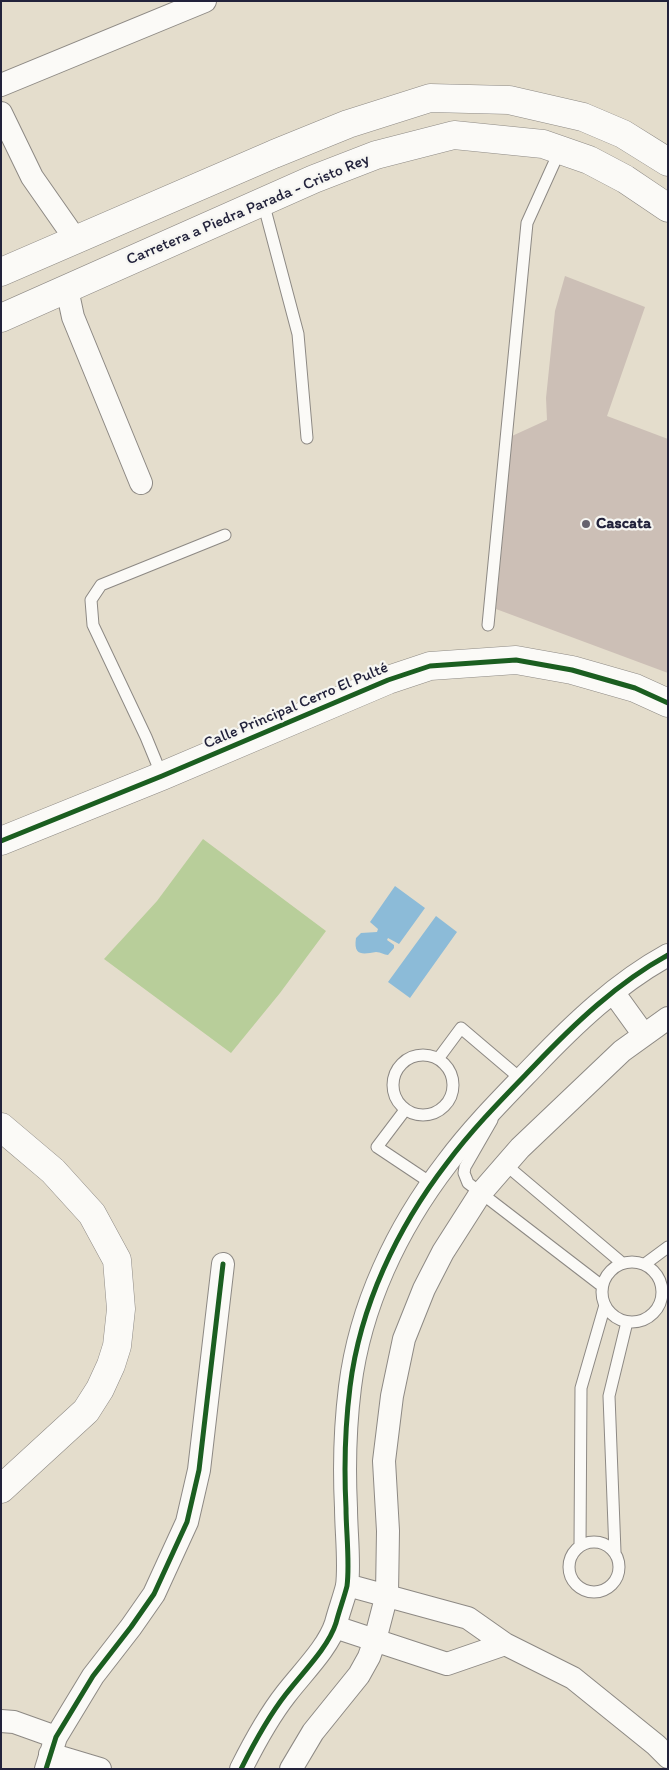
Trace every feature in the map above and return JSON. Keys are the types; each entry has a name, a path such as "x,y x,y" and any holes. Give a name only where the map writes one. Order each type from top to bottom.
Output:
{"main road":[{"path":"1,272 274,154 348,124 430,98 510,100 584,117 623,134 668,162"},
{"name":"Carretera a Piedra Parada - Cristo Rey","path":"1,318 314,179 376,156 454,135 542,144 560,150 589,160 625,179 668,208"},
{"name":"Calle Principal Cerro El Pulté","path":"1,841 162,776 388,680 430,666 516,660 572,670 635,688 668,703"},
{"path":"1,1127 53,1171 92,1214 117,1260 121,1309 117,1346 111,1365 100,1389 86,1411 1,1489"}],"street":[{"path":"1,85 205,1"},
{"path":"1,112 32,177 76,240"},
{"path":"67,289 73,317 141,483"},
{"path":"242,1769 262,1729 285,1695 316,1658 335,1627 347,1585 345,1481 350,1390 354,1356 368,1307 384,1267 432,1183 471,1132 588,1012 638,972 668,955"},
{"path":"613,992 644,1036"},
{"path":"283,1769 295,1761 332,1706 359,1675 369,1657 375,1640 387,1594 388,1531 384,1461 392,1396 404,1339 424,1289 444,1252 480,1194 520,1148 622,1052 668,1018"},
{"path":"51,1753 93,1676 154,1594 187,1522 199,1470 223,1264"},
{"path":"347,1585 387,1594 468,1618 506,1644 574,1678 668,1757"},
{"path":"335,1627 447,1664 506,1644"},
{"path":"1,1721 14,1722 51,1753 100,1769"}],"lane":[{"path":"488,625 527,223 560,150"},
{"path":"262,202 298,334 307,438"},
{"path":"162,776 146,737 93,625 90,600 101,585 225,535"},
{"path":"438,1059 461,1028 521,1079"},
{"path":"418,1055 428,1055 438,1059 446,1065 451,1075 452,1093 448,1102 433,1114 423,1116 405,1110 398,1104 394,1095 392,1085 394,1074 400,1065 418,1055"},
{"path":"499,1102 489,1127 465,1167 465,1179 480,1194 602,1286"},
{"path":"405,1110 377,1147 432,1183"},
{"path":"506,1165 622,1263"},
{"path":"645,1264 668,1247"},
{"path":"638,1262 645,1264 663,1274 663,1296 660,1306 646,1319 637,1322 627,1322 618,1319 610,1313 605,1305 602,1296 602,1286 609,1272 622,1263 638,1262"},
{"path":"580,1546 581,1388 605,1305"},
{"path":"615,1552 605,1544 592,1542 580,1546 571,1556 569,1569 574,1581 584,1590 596,1592 609,1587 617,1577 620,1564 615,1552 609,1396 627,1322"}],"green space":[{"path":"203,839 326,931 280,993 231,1053 104,959 157,901"}],"water":[{"path":"395,886 425,908 399,944 388,938 387,940 394,945 394,948 388,955 378,952 360,953 356,948 356,938 361,933 377,932 378,929 370,922"},
{"path":"436,916 457,932 410,998 388,982"}],"building":[{"name":"Cascata","path":"565,276 645,307 607,416 668,439 668,673 496,609 512,436 547,420 546,398 555,311"}],"cycle path":[{"path":"1,841 162,776 388,680 430,666 516,660 572,670 635,688 668,703"},
{"path":"241,1769 273,1712 327,1642 336,1623 347,1586 345,1448 350,1387 362,1327 372,1298 397,1241 412,1214 447,1163 467,1137 500,1101 597,1005 631,978 668,955"},
{"path":"46,1769 56,1737 93,1676 154,1594 187,1522 199,1470 223,1264"}],"place":[{"name":"Cascata","path":"586,524"}]}
